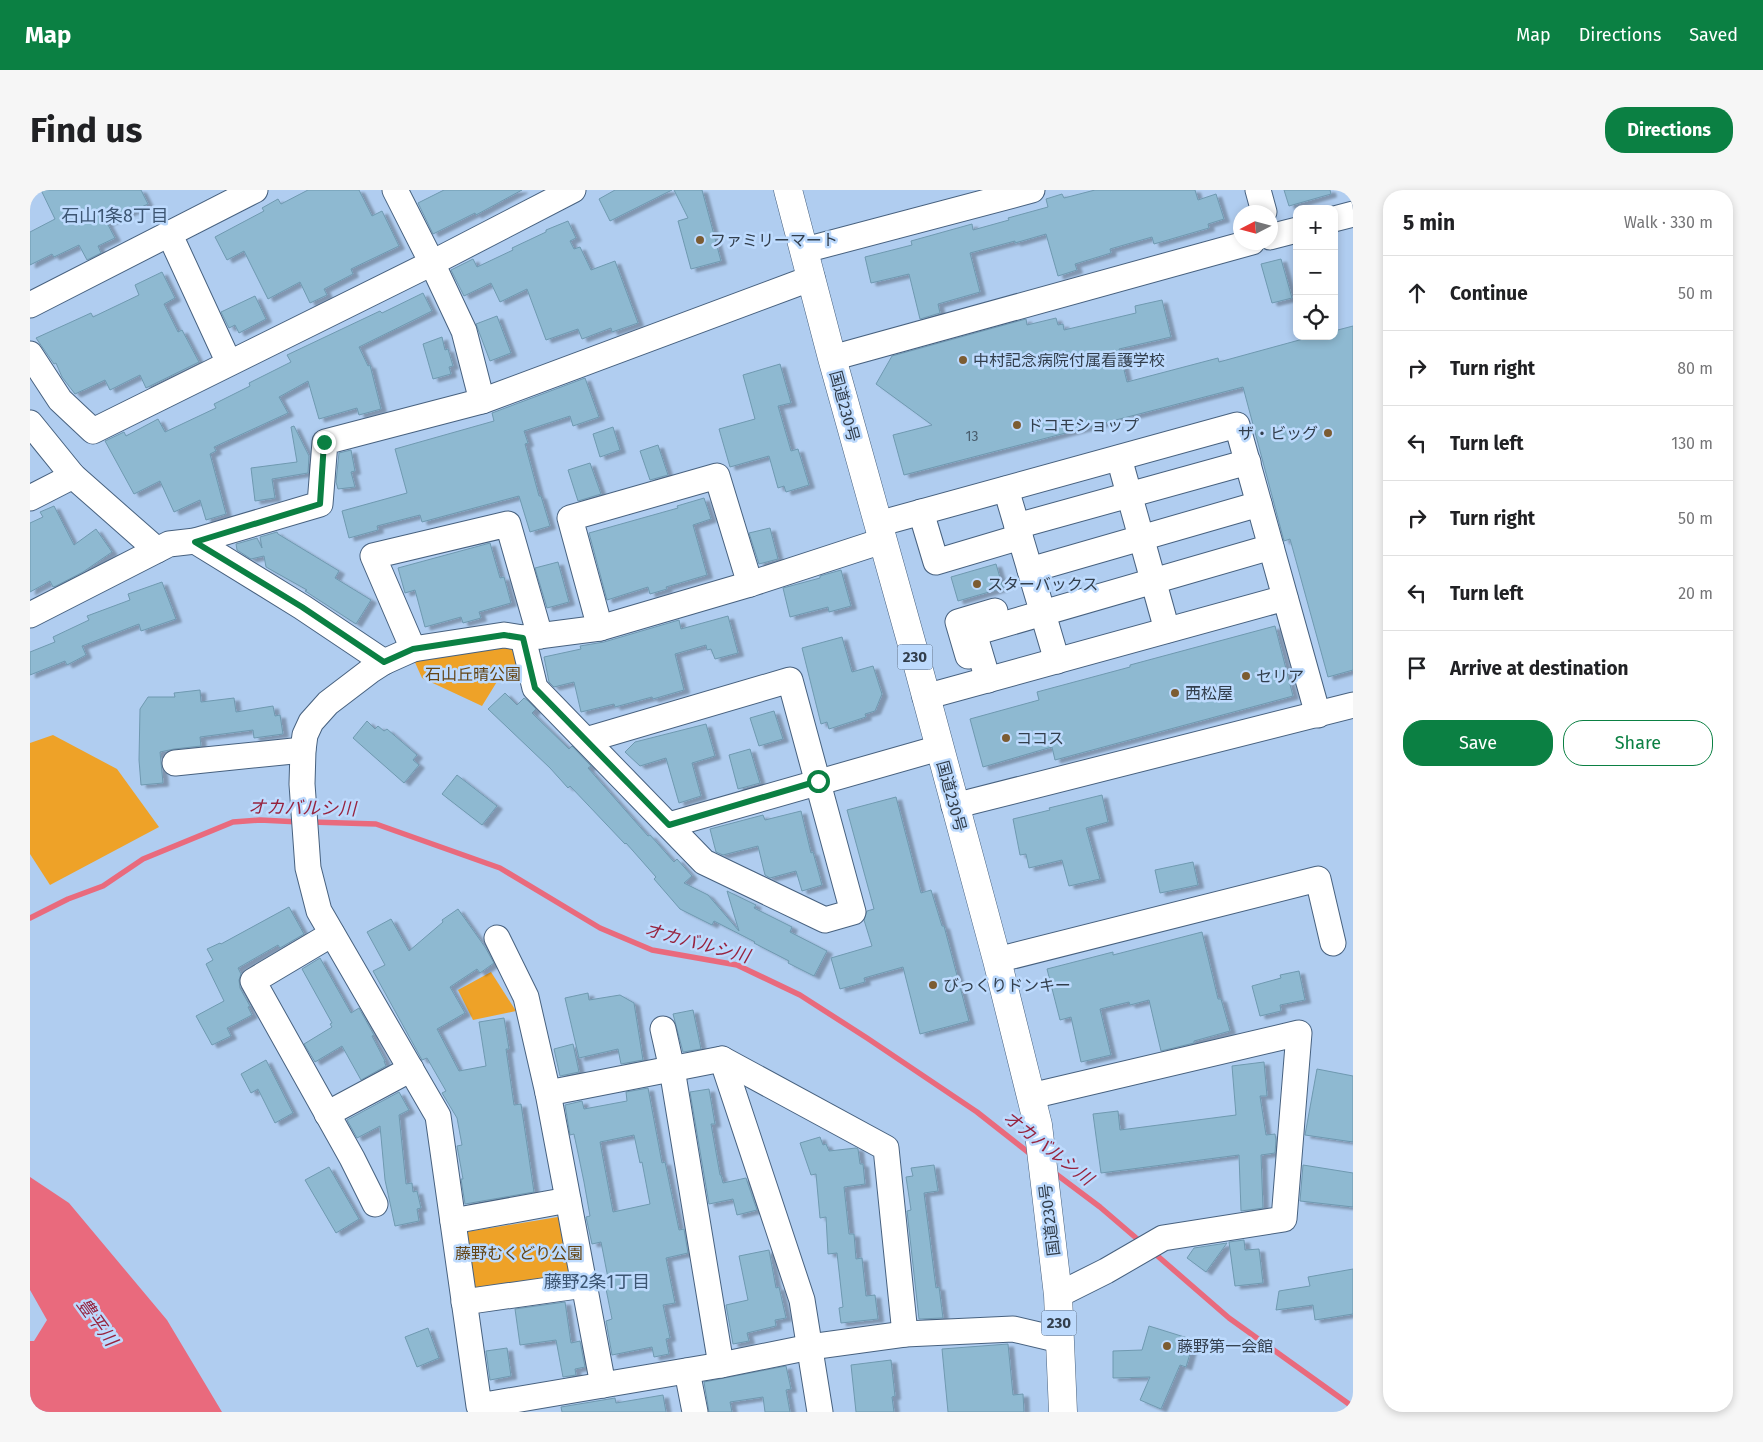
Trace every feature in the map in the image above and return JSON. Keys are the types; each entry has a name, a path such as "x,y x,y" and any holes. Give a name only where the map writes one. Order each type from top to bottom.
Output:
{"highway":[{"name":"国道230号","path":"788,190 832,358 997,960 1038,1125 1058,1295 1064,1412"}],"street":[{"path":"30,305 255,190"},
{"path":"395,190 464,332 482,400"},
{"path":"30,354 60,400 93,431 432,263 573,190"},
{"path":"805,250 1032,190"},
{"path":"1258,190 1262,205"},
{"path":"1338,218 1353,214"},
{"path":"1278,235 1293,231"},
{"path":"169,233 229,364"},
{"path":"832,358 1233,247"},
{"path":"30,615 170,544 195,542 320,504 324,442 482,400 812,278"},
{"path":"30,423 73,476 157,550"},
{"path":"1060,1340 1013,1329 905,1334 810,1347 721,1365 603,1385 570,1402 479,1406 438,1116 319,911 308,868 302,784 305,735 311,722 328,703 384,662 413,649 504,635 532,637 600,628 750,584 880,533 921,512 1237,425 1318,715"},
{"path":"1119,458 1168,630"},
{"path":"921,512 936,562 1018,532 1130,495 1248,462"},
{"path":"30,498 73,476"},
{"path":"600,628 570,518 717,476 750,584"},
{"path":"1006,489 1057,661"},
{"path":"1030,570 1259,504"},
{"path":"413,649 373,556 508,524 532,637 535,688 704,862 825,920 853,912 790,680 586,740"},
{"path":"195,542 302,607 384,662"},
{"path":"982,682 958,622 1154,581 1271,547"},
{"path":"925,697 1285,598"},
{"path":"982,682 974,633 1041,606"},
{"path":"954,806 1353,705"},
{"path":"669,825 939,748"},
{"path":"175,763 303,750"},
{"path":"997,960 1318,879 1333,943"},
{"path":"332,934 253,981 352,1158 375,1204"},
{"path":"497,938 526,997 548,1093 603,1385"},
{"path":"663,1029 672,1069 721,1365"},
{"path":"1031,1096 1299,1033 1284,1219 1163,1238 1106,1271 1058,1295"},
{"path":"548,1093 722,1059 886,1148 905,1334"},
{"path":"722,1059 802,1300 820,1412"},
{"path":"327,1114 411,1069"},
{"path":"453,1221 568,1200"},
{"path":"464,1302 584,1285"},
{"path":"687,1371 695,1412"}],"green space":[{"name":"石山丘晴公園","path":"503,643 516,650 518,669 498,680 482,706 422,678 413,658"},
{"path":"53,735 117,769 159,827 50,885 30,854 30,743"},
{"path":"491,972 516,1011 473,1020 458,990"},
{"name":"藤野むくどり公園","path":"564,1216 574,1274 471,1291 466,1232"}],"water":[{"name":"豊平川","path":"30,1177 69,1203 167,1320 222,1412 37,1412 30,1409 30,1341 34,1341 47,1320 30,1290"}],"building":[{"path":"41,190 141,190 148,204 107,223 115,238 98,246 101,253 87,260 79,245 54,257 52,254 30,265 30,232 55,219"},
{"path":"308,190 359,190 372,216 382,211 399,246 351,269 353,274 324,289 327,295 310,303 300,282 268,299 244,251 227,260 215,237 264,211 262,208 278,199 281,204"},
{"path":"444,190 522,190 476,215 475,213 433,234 418,203"},
{"path":"615,190 672,190 610,221 599,199"},
{"path":"674,190 702,190 721,261 691,269 678,221 688,218"},
{"path":"1095,190 1195,190 1198,200 1216,194 1224,219 1208,224 1209,228 1154,244 1152,237 1110,249 1111,253 1075,264 1077,270 1058,276 1046,234 970,253 980,292 938,304 940,313 920,319 909,274 871,283 865,257 912,245 911,241 972,224 973,230 1009,220 1008,218 1048,207 1046,199 1062,194 1064,198"},
{"path":"1284,190 1330,190 1331,194 1289,206"},
{"path":"568,221 576,238 570,241 574,249 580,247 591,270 615,261 638,323 612,332 611,328 582,339 578,329 546,340 527,289 500,302 491,283 464,296 451,270 473,259 477,267 513,250 512,248 546,232 546,230"},
{"path":"1281,259 1292,298 1272,303 1261,264"},
{"path":"162,272 175,298 164,304 178,332 182,330 199,362 146,388 140,375 110,390 105,380 75,394 62,377 56,363 54,364 36,338 91,313 93,317 139,295 135,285"},
{"path":"423,293 432,311 359,347 368,366 370,365 381,409 359,415 357,408 319,419 308,381 279,397 288,413 214,447 216,451 210,454 226,514 206,520 200,500 174,512 160,481 134,494 105,441 124,432 126,436 158,419 165,432 216,408 214,404 250,386 249,383 291,362 287,355"},
{"path":"255,296 266,319 239,333 235,325 229,328 221,312"},
{"path":"1162,300 1171,337 1119,349 1127,382 1218,358 1219,362 1299,340 1338,340 1338,330 1353,326 1353,670 1328,677 1290,539 1284,541 1243,387 904,475 893,435 932,425 876,384 892,356 1026,319 1027,325 1056,318 1058,325 1063,324 1064,330 1136,313 1135,306"},
{"path":"497,316 511,353 490,361 476,324"},
{"path":"442,337 445,350 448,349 453,366 449,367 451,374 433,379 423,344"},
{"path":"780,364 791,403 778,406 791,451 798,449 809,485 786,492 784,486 778,488 769,456 730,467 719,429 755,419 743,375"},
{"path":"585,378 599,417 573,426 570,416 524,431 528,443 525,444 539,496 541,496 550,526 530,532 519,496 422,522 420,515 377,526 378,530 349,538 342,511 407,493 395,449 494,421 492,413"},
{"path":"294,426 309,456 308,473 272,479 275,498 255,501 251,468 297,462 291,427"},
{"path":"613,427 620,450 600,457 593,434"},
{"path":"658,445 668,475 650,480 640,451"},
{"path":"351,450 355,471 351,472 355,487 338,489 336,482 339,453"},
{"path":"590,463 601,494 578,501 568,470"},
{"path":"704,498 711,519 693,525 707,575 666,587 667,589 650,594 648,587 607,600 589,533 678,508 677,506"},
{"path":"54,506 74,545 96,529 112,552 83,572 56,586 53,587 50,581 30,592 30,523 43,517 40,512"},
{"path":"770,528 778,559 759,564 749,533"},
{"path":"277,532 339,571 335,578 371,600 356,624 305,591 307,590 266,567 264,556 251,559 237,550 236,544 257,538 262,548 260,537"},
{"path":"490,543 500,578 504,577 511,603 479,612 481,618 463,623 461,617 425,627 415,590 405,593 398,568"},
{"path":"558,562 569,602 547,608 535,568"},
{"path":"996,564 1003,588 958,601 951,577"},
{"path":"841,570 851,606 829,612 828,607 790,617 783,588"},
{"path":"162,582 176,619 141,631 139,624 82,646 86,655 67,665 65,661 30,675 30,652 55,642 53,637 89,620 87,616 130,600 128,594"},
{"path":"728,616 738,653 715,659 711,649 707,650 706,645 675,654 684,690 653,699 652,697 615,707 614,704 581,712 574,682 554,687 549,682 544,657 581,649 580,646 604,642 679,620 681,629"},
{"path":"1275,626 1293,696 1055,760 1052,747 983,767 970,719 1039,700 1037,692"},
{"path":"842,637 852,672 873,666 882,694 875,711 865,714 866,717 829,729 827,722 821,724 802,648"},
{"path":"200,690 201,702 234,698 236,712 273,706 275,716 280,715 283,734 254,738 253,730 200,737 201,746 160,752 163,783 141,785 139,760 140,709 148,697 175,697 174,693"},
{"path":"505,693 517,705 524,698 536,709 532,713 569,749 572,746 591,766 588,768 648,836 650,835 674,862 677,859 692,876 684,883 708,895 739,931 727,891 756,905 754,908 792,927 790,932 827,951 814,976 714,921 712,925 680,909 654,879 656,877 626,843 570,786 568,788 550,768 488,709"},
{"path":"774,711 783,739 759,746 750,718"},
{"path":"367,721 375,729 378,726 384,731 387,729 417,755 413,760 419,765 404,783 353,738"},
{"path":"706,724 715,756 692,763 701,796 679,803 666,758 640,766 625,752 635,742"},
{"path":"750,749 760,783 738,789 729,755"},
{"path":"457,775 497,806 482,825 442,794"},
{"path":"1102,795 1108,822 1086,828 1100,879 1069,886 1062,860 1029,868 1026,854 1020,855 1013,819"},
{"path":"896,797 921,893 931,890 942,926 944,926 969,1021 920,1034 903,967 864,978 865,982 840,989 831,958 872,946 864,920 867,911 874,909 847,810"},
{"path":"801,811 811,853 813,852 822,885 802,891 796,871 770,878 765,875 758,846 723,855 716,852 710,829 763,815 765,820"},
{"path":"1193,862 1198,885 1160,893 1155,870"},
{"path":"289,907 304,934 280,948 278,945 238,968 241,974 239,980 240,988 250,1006 248,1007 252,1015 227,1028 231,1036 212,1045 196,1016 224,1001 206,964 213,960 207,949 221,944"},
{"path":"458,909 494,963 480,973 477,969 450,987 465,1013 437,1029 459,1071 486,1066 479,1022 504,1018 509,1049 506,1049 514,1105 521,1104 534,1192 465,1204 457,1146 462,1145 457,1118 442,1093 446,1091 427,1058 422,1060 373,971 385,965 367,932 391,919 409,951 443,922 442,920"},
{"path":"1202,932 1218,999 1221,999 1230,1031 1194,1041 1194,1043 1161,1051 1149,1000 1130,1005 1129,1002 1100,1009 1111,1055 1081,1062 1071,1017 1060,1020 1047,969 1113,952 1113,955"},
{"path":"320,958 351,1013 359,1008 374,1035 372,1036 385,1061 386,1066 361,1080 342,1046 315,1062 304,1044 332,1027 330,1024 332,1023 302,969"},
{"path":"1299,971 1305,1000 1280,1005 1281,1011 1260,1016 1252,986 1281,978 1280,975"},
{"path":"588,993 589,1000 620,995 634,1003 643,1060 621,1064 618,1049 579,1058 565,998"},
{"path":"693,1010 701,1049 683,1052 673,1014"},
{"path":"573,1044 579,1072 560,1076 554,1049"},
{"path":"266,1060 293,1113 275,1123 258,1089 251,1093 241,1074"},
{"path":"1264,1062 1267,1096 1260,1096 1266,1135 1275,1134 1276,1140 1275,1153 1261,1155 1263,1208 1241,1211 1239,1155 1101,1173 1093,1114 1118,1111 1120,1130 1236,1115 1232,1066"},
{"path":"1317,1069 1353,1076 1353,1142 1305,1135"},
{"path":"648,1088 662,1163 665,1162 679,1230 684,1229 688,1253 666,1258 675,1303 663,1305 670,1338 666,1339 669,1354 654,1357 652,1347 612,1355 606,1321 612,1319 604,1279 608,1278 601,1242 592,1244 586,1217 590,1216 584,1182 574,1134 570,1135 565,1105 582,1101 584,1109 627,1101 626,1092","holes":["634,1135 640,1163 642,1162 650,1204 613,1212 600,1142"]},
{"path":"709,1089 715,1124 711,1124 723,1183 746,1178 757,1210 737,1215 733,1199 709,1204 690,1092"},
{"path":"399,1092 409,1110 399,1115 406,1184 412,1183 413,1192 417,1191 421,1208 417,1209 419,1221 395,1226 385,1180 380,1126 357,1138 347,1120"},
{"path":"820,1137 823,1145 826,1144 829,1151 858,1149 860,1164 863,1164 865,1184 844,1187 849,1234 854,1234 856,1259 862,1258 866,1296 875,1295 878,1319 841,1323 839,1308 843,1307 837,1253 828,1254 826,1217 820,1218 816,1174 811,1175 800,1143"},
{"path":"934,1165 938,1191 924,1193 936,1288 939,1287 943,1318 919,1319 907,1211 911,1210 906,1177 913,1176 911,1168"},
{"path":"1303,1165 1353,1173 1353,1207 1300,1201"},
{"path":"329,1167 359,1219 336,1233 305,1180"},
{"path":"1244,1240 1245,1250 1259,1249 1263,1283 1235,1286 1229,1242"},
{"path":"1227,1243 1206,1272 1187,1258 1194,1248"},
{"path":"769,1250 776,1288 779,1287 786,1318 775,1320 776,1326 747,1333 749,1341 733,1344 726,1305 748,1300 739,1256"},
{"path":"1353,1269 1353,1314 1315,1320 1313,1305 1276,1310 1279,1291 1310,1286 1308,1277"},
{"path":"565,1302 571,1343 580,1341 585,1367 575,1369 576,1375 563,1377 556,1340 520,1345 515,1309"},
{"path":"1149,1326 1194,1340 1186,1367 1180,1365 1161,1409 1140,1400 1150,1377 1113,1378 1113,1351 1142,1350"},
{"path":"428,1328 439,1358 417,1367 405,1337"},
{"path":"1008,1344 1013,1395 1023,1394 1024,1412 948,1412 942,1349"},
{"path":"507,1348 511,1376 490,1380 486,1351"},
{"path":"891,1360 895,1396 892,1397 894,1412 856,1412 851,1365"},
{"path":"786,1366 791,1389 786,1390 790,1412 765,1412 763,1397 730,1402 732,1412 709,1412 704,1382"},
{"path":"663,1395 666,1412 562,1412 561,1407 615,1398 616,1403"}],"waterway":[{"name":"オカバルシ川","path":"30,918 68,899 103,886 143,859 233,822 260,820 300,822"},
{"name":"オカバルシ川","path":"311,822 376,824 500,868 600,928 652,950 737,965 800,995 867,1038 977,1112 1033,1156"},
{"name":"オカバルシ川","path":"1052,1171 1100,1207 1142,1243"},
{"name":"オカバルシ川","path":"1153,1252 1229,1318 1353,1407"}],"place":[{"name":"ファミリーマート","path":"700,240"},
{"name":"中村記念病院付属看護学校","path":"963,360"},
{"name":"ドコモショップ","path":"1017,425"},
{"name":"ザ・ビッグ","path":"1328,433"},
{"name":"スターバックス","path":"977,584"},
{"name":"セリア","path":"1246,676"},
{"name":"西松屋","path":"1175,693"},
{"name":"ココス","path":"1006,738"},
{"name":"びっくりドンキー","path":"933,985"},
{"name":"藤野第一会館","path":"1167,1346"}],"district":[{"name":"石山1条8丁目","path":"115,216"},
{"name":"藤野2条1丁目","path":"597,1282"}],"route":[{"path":"324,442 320,504 195,542 302,607 384,662 413,649 504,635 523,638 535,688 669,825 818,781"}]}
